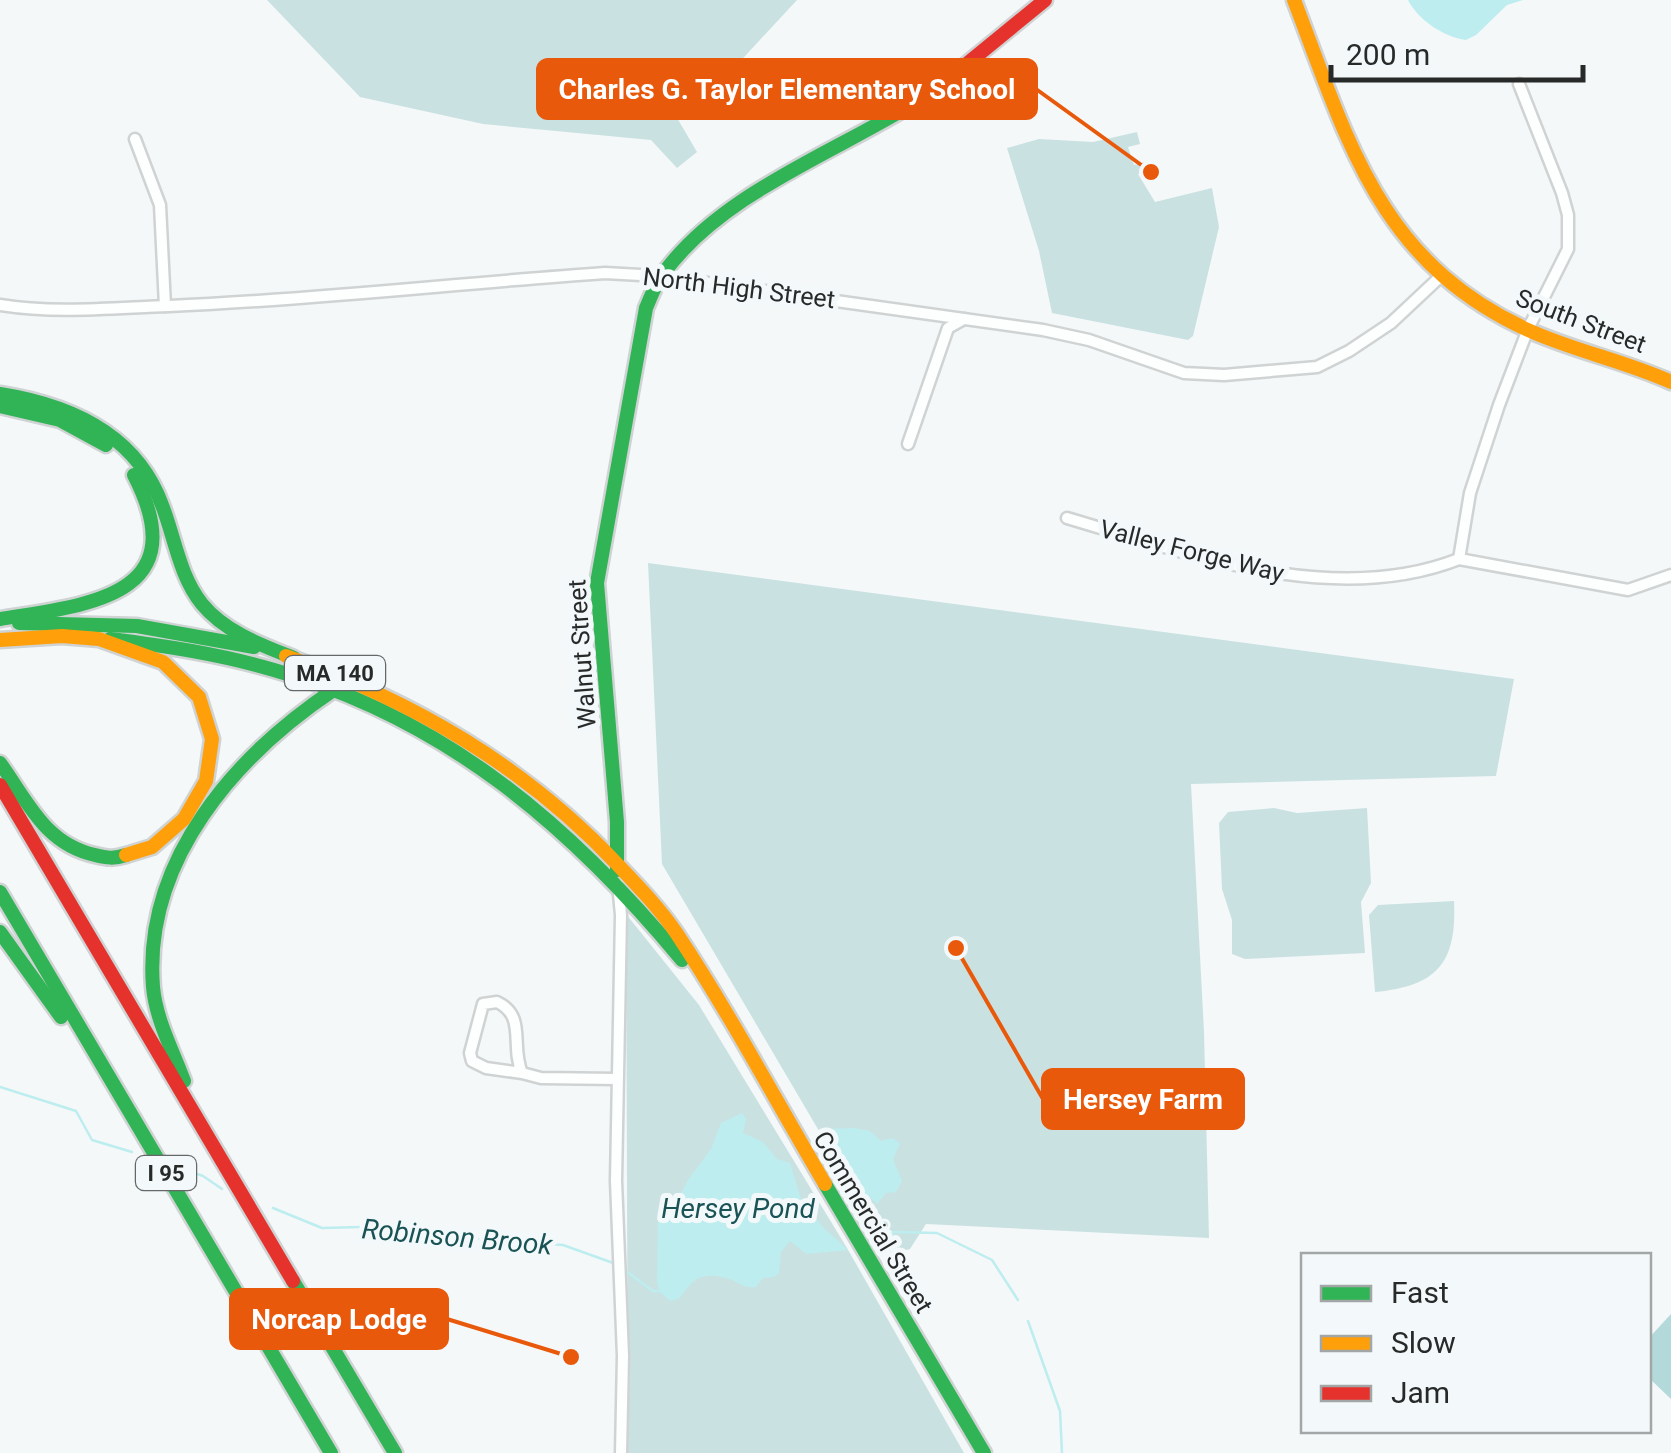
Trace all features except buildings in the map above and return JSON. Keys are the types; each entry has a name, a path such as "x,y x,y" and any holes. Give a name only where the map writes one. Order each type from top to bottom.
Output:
{"main road":[{"name":"Walnut Street","path":"618,881 618,822 597,576 646,308 658,276 726,213 920,100 1045,0"},
{"name":"South Street","path":"1294,0 1368,186 1404,238 1440,277 1495,313 1528,329 1643,368 1671,382"},
{"path":"0,394 72,412 97,424 127,447 158,494 183,570 199,600 233,631 294,658"},
{"path":"0,406 60,420 110,448 138,482 154,526 152,547 144,567 118,593 95,602 0,622"},
{"name":"Commercial Street","path":"0,622 80,622 157,628 218,638 294,658 380,692 463,736 552,799 617,859 676,933 984,1453"},
{"name":"Commercial Street","path":"0,640 95,638 217,654 276,669 405,721 471,760 533,806 618,881 724,1014"},
{"path":"0,763 58,839 89,857 116,858 144,850 167,836 190,812 206,785 214,756 212,728 201,700 181,676 160,660 134,648 95,638"},
{"path":"195,1115 161,1022 154,988 153,944 166,893 194,830 237,769 276,729 334,690"},
{"name":"I 95","path":"0,785 395,1453"},
{"name":"I 95","path":"0,892 331,1453"},
{"path":"0,932 110,1078"}],"street":[{"path":"1459,560 1470,493 1528,329 1562,268 1569,233 1562,193 1520,84"},
{"path":"135,139 160,204 165,306"},
{"name":"North High Street","path":"0,305 29,309 165,306 593,274 658,276 965,318 1089,340 1184,373 1266,373 1317,367 1349,350 1390,322 1440,277"},
{"path":"908,444 948,328 965,318"},
{"name":"Valley Forge Way","path":"1067,518 1274,575 1322,578 1400,574 1459,560 1628,590 1671,575"},
{"name":"Walnut Street","path":"618,881 619,1266 624,1392 621,1453"},
{"path":"522,1073 515,1057 517,1027 512,1012 497,1002 483,1004 470,1053 472,1061 486,1068 541,1078 617,1079"}],"shaded area":[{"path":"267,0 797,0 734,68 676,116 697,152 677,168 651,140 483,124 360,97"},
{"path":"1137,132 1140,144 1128,147 1134,165 1145,162 1148,171 1138,174 1155,202 1212,188 1219,227 1193,336 1188,340 1052,313 1039,251 1007,148 1039,139 1093,142"},
{"path":"648,563 1514,679 1496,776 1191,784 1204,1032 1209,1238 926,1224 910,1249 893,1254 893,1232 872,1221 662,864"},
{"path":"1274,808 1297,813 1367,808 1371,883 1361,902 1365,953 1245,959 1232,954 1232,920 1222,889 1219,823 1228,812"},
{"path":"1454,901 1452,941 1439,968 1414,984 1375,992 1369,915 1378,905"},
{"path":"626,914 699,1005 847,1248 964,1453 628,1453"},
{"path":"1671,1314 1671,1399 1651,1380 1651,1336"}],"water":[{"path":"1408,0 1523,0 1507,5 1466,40 1432,26"},
{"name":"Hersey Pond","path":"742,1113 746,1119 743,1133 763,1142 777,1159 790,1163 801,1199 848,1250 806,1254 790,1241 781,1252 779,1273 763,1278 756,1287 717,1276 703,1277 693,1282 679,1299 670,1301 660,1292 657,1282 658,1221 674,1206 711,1149 721,1123"},
{"name":"Hersey Pond","path":"825,1129 870,1131 881,1141 892,1138 900,1143 893,1159 902,1181 896,1192 886,1193 877,1204 870,1197 862,1197 882,1226 895,1235 891,1243 893,1254 881,1252 881,1240 819,1137"}],"waterway":[{"name":"Robinson Brook","path":"0,1087 76,1111 92,1140 132,1152"},
{"name":"Robinson Brook","path":"180,1168 203,1176 222,1189"},
{"name":"Robinson Brook","path":"273,1208 322,1228 402,1226 478,1239 563,1245 616,1264"},
{"name":"Robinson Brook","path":"893,1232 937,1233 992,1260 1018,1300"},
{"name":"Robinson Brook","path":"622,1268 653,1291 661,1291"},
{"name":"Robinson Brook","path":"1028,1321 1060,1411 1062,1453"}],"traffic: fast":[{"path":"617,870 617,822 597,583 646,308 663,274 720,217 754,193 935,90"},
{"path":"0,394 75,415 118,442 150,480 183,569 202,604 233,630 294,658"},
{"path":"0,406 60,420 106,445"},
{"path":"0,619 97,599 123,588 142,570 152,547 150,516 134,475"},
{"path":"19,623 137,626 254,647"},
{"path":"110,639 254,664 336,691 394,717 501,783 549,822 640,911 682,960"},
{"path":"184,1081 161,1023 153,987 154,940 163,896 180,854 231,779 263,746 335,689"},
{"path":"0,763 39,820 63,841 99,856 126,855"},
{"path":"0,892 331,1453"},
{"path":"0,932 61,1017"},
{"path":"825,1184 984,1453"},
{"path":"293,1281 395,1453"}],"traffic: slow":[{"path":"1294,0 1332,101 1375,192 1403,233 1436,270 1477,302 1528,330 1671,382"},
{"path":"0,640 62,636 99,639 163,662 199,697 212,739 206,781 184,819 152,847 126,855"},
{"path":"286,656 378,694 465,740 506,767 582,829 641,889 677,934 825,1184"}],"traffic: jam":[{"path":"935,90 1045,0"},
{"path":"0,785 293,1281"}],"place":[{"name":"Charles G. Taylor Elementary School","path":"1151,172"},
{"name":"Hersey Farm","path":"956,948"},
{"name":"Norcap Lodge","path":"571,1357"}]}
